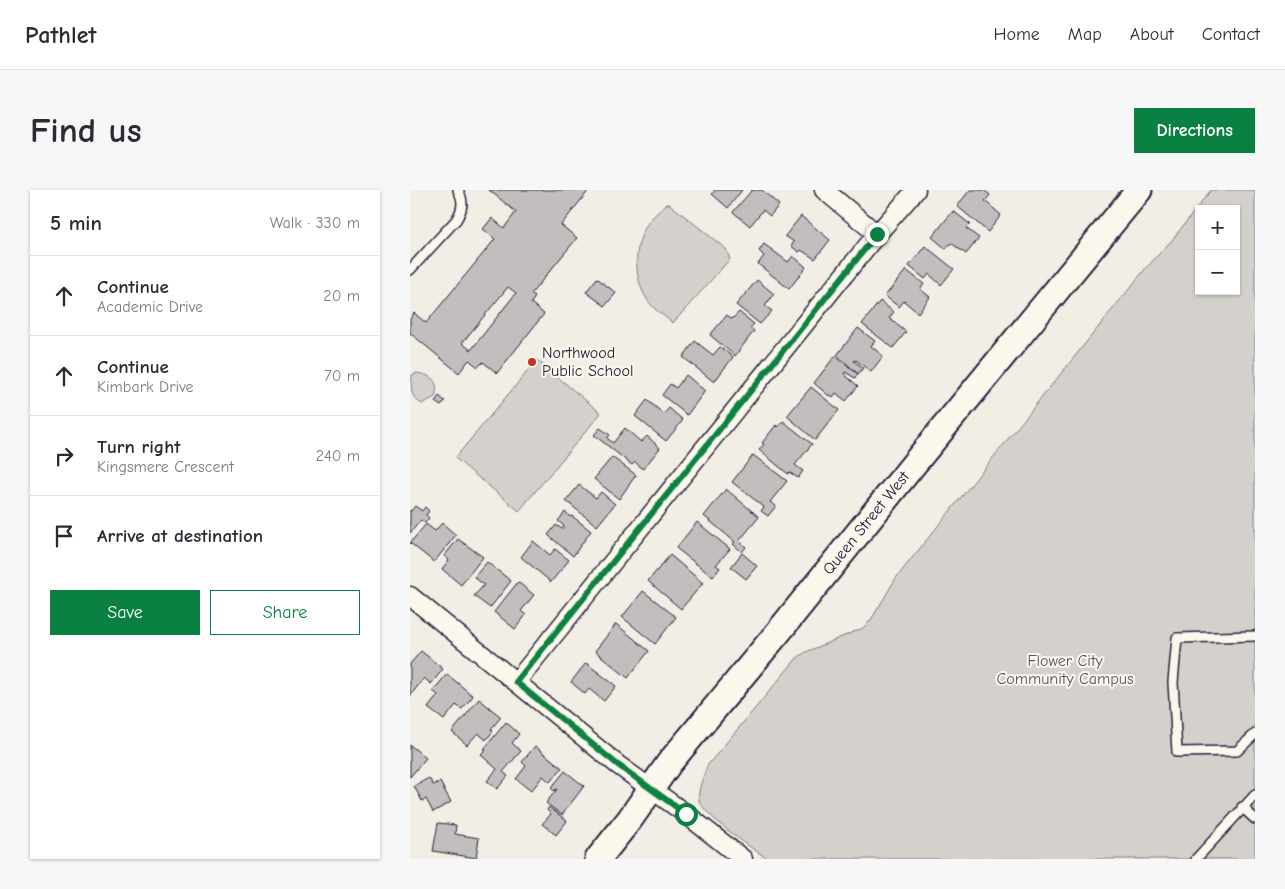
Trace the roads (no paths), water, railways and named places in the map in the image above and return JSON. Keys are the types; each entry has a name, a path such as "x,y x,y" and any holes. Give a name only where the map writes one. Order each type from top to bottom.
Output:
{"main road":[{"name":"Queen Street West","path":"598,859 630,819 670,762 780,630 913,464 1138,190"}],"street":[{"path":"824,190 877,234"},
{"path":"516,682 877,234 916,190"},
{"path":"410,596 618,765 686,814 743,859"}],"lane":[{"path":"410,270 456,220 461,211 462,198 458,190"},
{"path":"1255,636 1177,638 1173,682 1177,752 1236,751 1255,734"},
{"path":"1196,859 1255,795"},
{"path":"1242,807 1255,819"}],"place":[{"name":"Northwood Public School","path":"532,362"}],"park label":[{"name":"Flower City Community Campus","path":"1065,670"}]}
